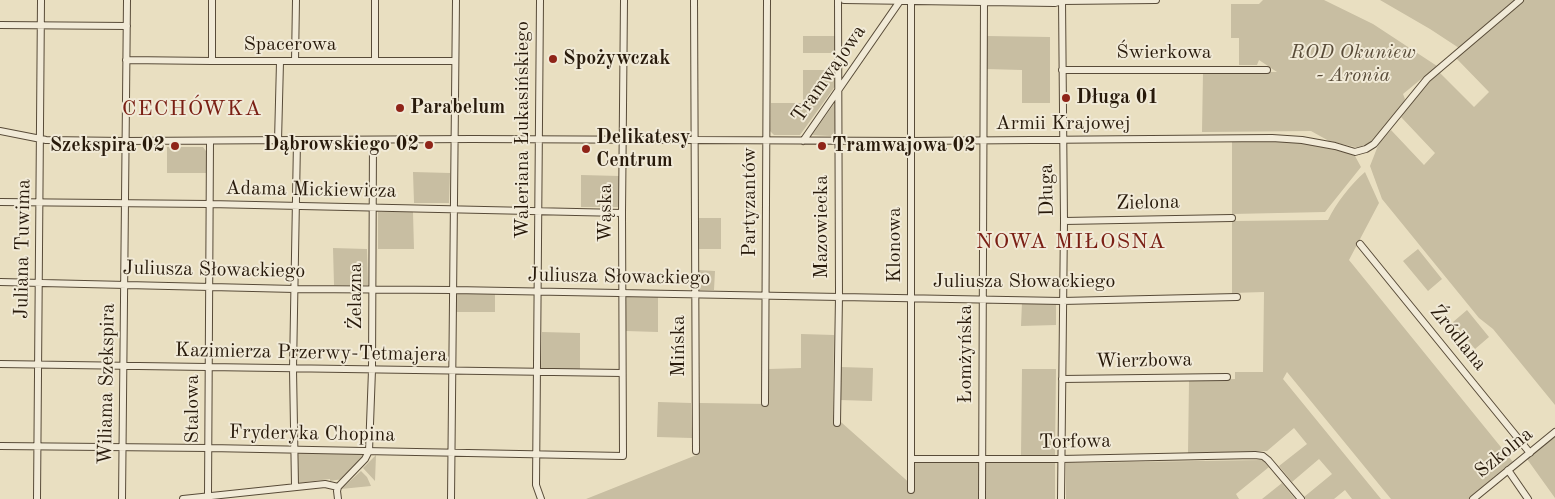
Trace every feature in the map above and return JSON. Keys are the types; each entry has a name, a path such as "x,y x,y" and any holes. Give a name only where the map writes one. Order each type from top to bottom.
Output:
{"street":[{"name":"Juliana Tuwima","path":"37,499 41,0"},
{"name":"Wiliama Szekspira","path":"122,499 127,0"},
{"path":"212,0 212,61"},
{"path":"295,61 296,0"},
{"path":"375,0 375,61"},
{"path":"451,499 456,0"},
{"name":"Waleriana Łukasińskiego","path":"540,0 536,486 542,499"},
{"name":"Wąska","path":"623,456 622,213 624,0"},
{"name":"Mińska","path":"694,0 696,451"},
{"name":"Partyzantów","path":"765,403 767,0"},
{"name":"Mazowiecka","path":"837,423 839,296 838,0"},
{"path":"844,0 1055,3 1062,0 1156,0"},
{"name":"Klonowa","path":"911,0 911,490"},
{"name":"Długa","path":"1061,499 1064,221 1062,0"},
{"name":"Armii Krajowej","path":"0,131 40,139 125,141 454,139 982,141 1272,138 1302,140 1355,152 1374,144 1427,79 1520,0"},
{"name":"Tramwajowa","path":"803,141 900,1"},
{"name":"Łomżyńska","path":"982,499 984,1"},
{"path":"0,25 126,26"},
{"name":"Spacerowa","path":"126,60 280,62 454,61"},
{"path":"278,141 280,62"},
{"name":"Świerkowa","path":"1062,70 1267,70"},
{"name":"Żelazna","path":"369,451 372,370 372,140"},
{"name":"Stalowa","path":"208,496 210,141"},
{"path":"295,486 293,369 297,141"},
{"name":"Adama Mickiewicza","path":"0,202 209,204 622,213"},
{"name":"Zielona","path":"1064,221 1232,218"},
{"name":"Źródlana","path":"1360,244 1530,453"},
{"name":"Juliusza Słowackiego","path":"0,282 295,289 766,294 1062,301 1238,296"},
{"name":"Kazimierza Przerwy-Tetmajera","path":"0,364 622,373"},
{"name":"Wierzbowa","path":"1062,379 1227,376"},
{"name":"Szkolna","path":"1473,499 1555,432"},
{"name":"Fryderyka Chopina","path":"0,446 623,456"},
{"path":"338,499 338,487 365,459 369,451"},
{"name":"Torfowa","path":"911,459 1263,456 1301,499"},
{"path":"1508,470 1528,499"},
{"path":"183,499 295,486 325,484 338,487"}],"green space":[{"path":"1263,0 1324,0 1373,24 1437,66 1403,94 1405,99 1402,106 1375,141 1359,148 1329,141 1311,131 1202,132 1203,72 1277,72 1259,60 1257,65 1239,65 1239,38 1231,38 1231,4 1259,4"},
{"name":"ROD Okuniew - Aronia","path":"1380,0 1515,0 1459,48"},
{"path":"1523,0 1555,0 1555,405 1493,329 1479,318 1382,199 1370,166 1379,143 1391,130 1424,165 1435,153 1401,117 1421,90 1439,72 1474,107 1489,92 1456,58"},
{"path":"803,36 836,36 836,53 803,53"},
{"path":"987,36 1050,37 1050,103 1022,103 1022,70 986,69"},
{"path":"803,70 836,70 836,85 800,135 774,135 770,131 771,103 803,103"},
{"path":"836,101 835,131 831,136 812,135"},
{"path":"1295,141 1348,153 1355,156 1361,167 1325,212 1232,214 1232,142"},
{"path":"167,147 203,147 206,151 206,173 167,173"},
{"path":"413,172 450,173 449,203 414,203"},
{"path":"1365,172 1379,203 1349,260 1513,462 1468,499 1391,499 1287,372 1283,379 1381,499 1352,499 1345,490 1334,499 1306,499 1304,497 1332,474 1319,459 1292,482 1279,466 1307,444 1294,428 1267,451 1188,453 1189,381 1235,379 1235,372 1263,372 1264,292 1232,293 1232,221 1328,220 1344,194"},
{"path":"581,175 620,176 619,207 581,207"},
{"path":"378,212 413,212 414,249 378,249"},
{"path":"698,218 721,218 721,249 698,249"},
{"path":"333,248 367,249 368,285 334,285"},
{"path":"1418,249 1442,279 1428,291 1403,261"},
{"path":"698,270 715,271 714,290 698,290"},
{"path":"457,294 495,294 495,312 456,312"},
{"path":"626,296 658,296 658,332 626,331"},
{"path":"1022,302 1056,303 1056,325 1021,326"},
{"path":"1467,310 1489,337 1475,349 1453,322"},
{"path":"542,332 580,333 580,370 541,368"},
{"path":"801,334 834,335 833,415 913,486 914,462 979,463 979,499 586,499 699,454 699,403 769,404 769,369 801,368"},
{"path":"840,367 873,368 872,401 840,400"},
{"path":"1022,369 1056,369 1055,455 1021,455"},
{"path":"658,402 691,403 692,438 657,437"},
{"path":"1555,437 1555,498 1527,459"},
{"path":"296,453 365,454 343,479 298,483"},
{"path":"376,455 375,481 363,468"},
{"path":"1263,460 1269,467 1236,494 1239,499 1066,499 1066,463"},
{"path":"986,462 1055,463 1055,499 986,499"},
{"path":"361,471 367,477 371,486 341,489"},
{"path":"1282,483 1295,499 1262,499"}],"place":[{"name":"Spożywczak","path":"553,59"},
{"name":"Długa 01","path":"1066,98"},
{"name":"Parabelum","path":"400,108"},
{"name":"Dąbrowskiego 02","path":"429,145"},
{"name":"Szekspira 02","path":"175,146"},
{"name":"Tramwajowa 02","path":"822,146"},
{"name":"Delikatesy Centrum","path":"586,149"}],"district":[{"name":"CECHÓWKA","path":"192,109"},
{"name":"NOWA MIŁOSNA","path":"1071,242"}]}
